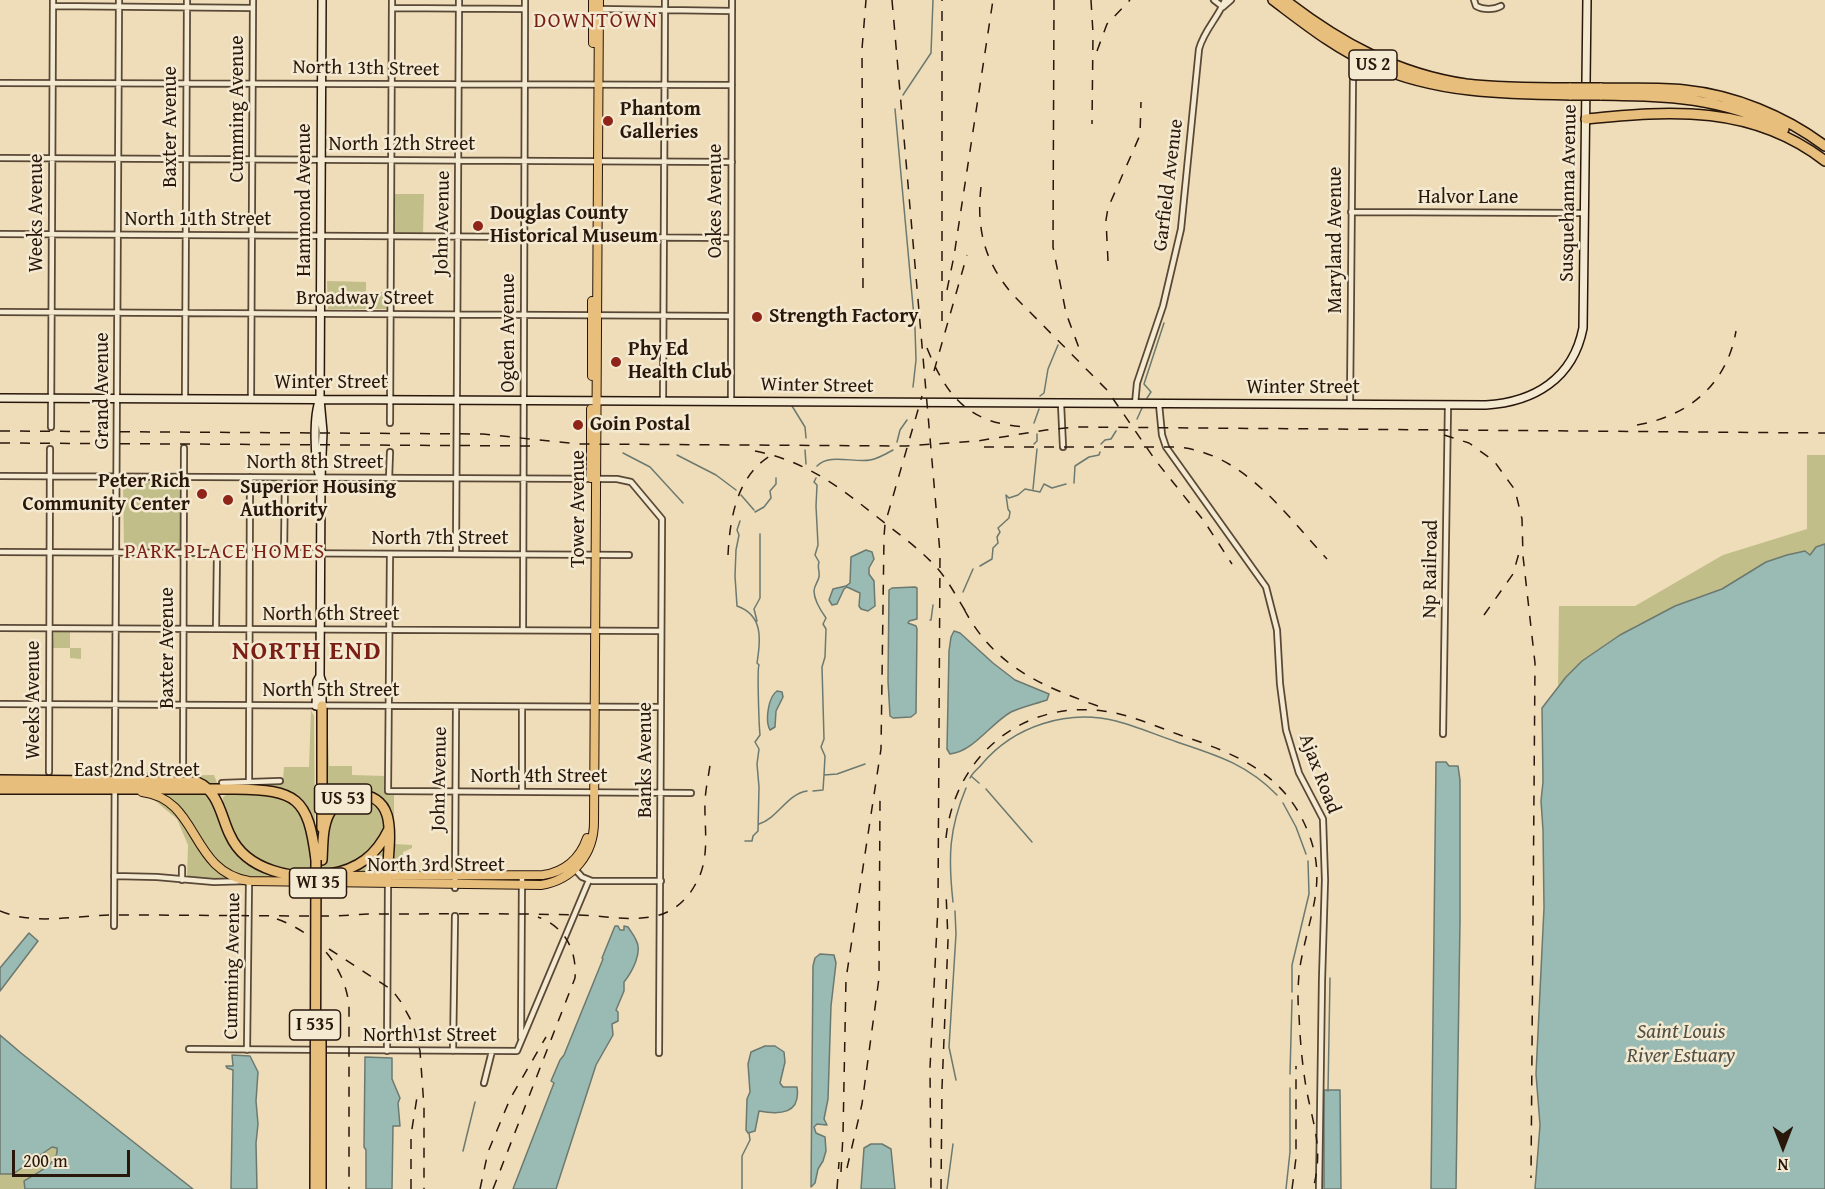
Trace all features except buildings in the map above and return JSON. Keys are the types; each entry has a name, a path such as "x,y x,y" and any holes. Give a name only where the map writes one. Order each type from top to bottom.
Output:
{"highway":[{"name":"US 2","path":"1273,0 1341,48 1372,65 1398,75 1457,89 1495,93 1571,91"},
{"name":"US 2","path":"1285,0 1320,26 1361,51 1398,67 1428,76 1483,86 1701,100 1733,108 1788,131 1825,155"},
{"path":"1295,0 1320,26"},
{"name":"US 2","path":"1600,92 1684,90 1718,96 1777,117 1825,146"},
{"path":"1586,119 1679,113 1733,118 1786,136 1825,161"},
{"name":"I 535","path":"319,706 321,1189"},
{"name":"East 2nd Street","path":"0,780 209,789"},
{"name":"East 2nd Street","path":"0,789 116,786"},
{"name":"US 53","path":"209,789 262,789 286,795 305,812 312,828 319,860"},
{"name":"US 53","path":"209,789 238,847"},
{"path":"238,847 222,809 222,795 229,791 262,789"},
{"name":"US 53","path":"319,860 324,830 335,806 345,798 365,795 377,800 386,813 389,829 378,849 367,860 347,870 323,876"},
{"path":"388,880 389,829"},
{"name":"North 3rd Street","path":"238,847 263,867 284,874 323,876"},
{"name":"I 535","path":"315,1189 319,860"}],"main road":[{"name":"Tower Avenue","path":"572,867 586,855 592,840 597,2"},
{"name":"WI 35","path":"116,786 154,794 168,801 184,818 216,867 230,876 249,882"},
{"name":"North 3rd Street","path":"455,882 546,875 572,867"},
{"name":"North 3rd Street","path":"323,876 522,885 550,883 572,867"},
{"name":"North 3rd Street","path":"249,882 388,880"}],"street":[{"name":"Grand Avenue","path":"114,926 119,0"},
{"name":"Baxter Avenue","path":"184,398 187,0"},
{"name":"Cumming Avenue","path":"251,399 253,0"},
{"name":"Hammond Avenue","path":"319,706 316,681 320,676 321,478 318,466 317,411 320,399 322,0"},
{"path":"390,423 392,0"},
{"name":"John Avenue","path":"456,555 459,0"},
{"name":"Ogden Avenue","path":"523,630 525,0"},
{"path":"663,402 665,0"},
{"name":"Oakes Avenue","path":"731,402 732,0"},
{"path":"1214,0 1223,7"},
{"name":"Garfield Avenue","path":"1223,7 1225,0"},
{"name":"Garfield Avenue","path":"1135,404 1137,386 1164,300 1182,225 1199,49 1205,33 1223,7 1232,0"},
{"path":"1474,0 1476,6 1480,8 1494,9 1501,6"},
{"name":"Susquehanna Avenue","path":"1556,379 1572,359 1582,334 1585,307 1587,0"},
{"path":"597,2 665,10 732,10"},
{"path":"53,3 119,7 253,8"},
{"name":"Weeks Avenue","path":"51,427 53,3"},
{"path":"392,8 525,9"},
{"name":"Maryland Avenue","path":"1350,404 1353,76"},
{"name":"North 13th Street","path":"0,83 732,85"},
{"name":"North 12th Street","path":"0,158 732,162"},
{"name":"Halvor Lane","path":"1351,212 1585,213"},
{"name":"North 11th Street","path":"0,234 540,237"},
{"path":"595,237 731,238"},
{"name":"Broadway Street","path":"0,312 731,316"},
{"name":"Winter Street","path":"0,398 1350,404 1365,407 1486,405 1512,402 1537,393 1556,379"},
{"path":"1061,404 1063,447"},
{"name":"Ajax Road","path":"1159,404 1162,435 1166,447 1266,587 1277,630 1280,684 1286,730 1299,773 1323,819 1325,880 1319,1189"},
{"name":"Np Railroad","path":"1443,734 1448,405"},
{"name":"Baxter Avenue","path":"183,775 184,448"},
{"name":"Weeks Avenue","path":"49,772 51,449"},
{"path":"389,478 390,452"},
{"name":"North 8th Street","path":"0,476 629,480"},
{"path":"249,782 250,477"},
{"path":"284,553 285,478"},
{"name":"Banks Avenue","path":"629,480 662,519 659,1053"},
{"path":"0,552 217,553 216,629"},
{"name":"North 7th Street","path":"250,553 629,555"},
{"path":"388,706 390,554"},
{"name":"North 6th Street","path":"0,628 661,631"},
{"name":"North 5th Street","path":"0,704 661,707"},
{"name":"North 4th Street","path":"388,706 388,791 691,793"},
{"name":"John Avenue","path":"455,882 456,707"},
{"path":"522,707 522,792"},
{"path":"222,783 280,781"},
{"path":"572,867 588,880 661,881"},
{"path":"182,868 182,880"},
{"name":"North 3rd Street","path":"114,876 249,882"},
{"path":"521,1041 522,876"},
{"path":"387,1051 388,880"},
{"path":"521,1041 588,880"},
{"name":"Cumming Avenue","path":"247,1050 249,882"},
{"path":"453,1051 455,916"},
{"name":"North 1st Street","path":"189,1049 517,1051 521,1041"},
{"path":"484,1083 492,1051"}],"shaded area":[{"path":"394,194 424,194 423,234 394,233"},
{"path":"327,281 366,282 366,292 389,292 388,309 328,309"},
{"path":"1807,455 1825,455 1825,544 1816,547 1809,555 1805,551 1766,562 1722,589 1675,606 1664,614 1637,625 1582,661 1558,686 1559,606 1635,606 1723,555 1807,529"},
{"path":"126,479 181,480 180,550 124,551 123,483"},
{"path":"54,632 70,632 70,648 53,648"},
{"path":"70,648 81,648 81,659 70,658"},
{"path":"311,710 314,716 315,832 291,796 211,788 146,778 148,772 153,776 214,775 217,783 223,785 281,783 284,767 309,767"},
{"path":"327,711 329,766 352,766 352,775 385,776 386,794 394,794 394,844 412,845 412,848 403,852 403,872 391,871 390,818 364,793 326,814"},
{"path":"161,792 208,793 240,853 304,878 250,879 236,875 210,856 183,811"},
{"path":"231,792 281,796 298,806 304,814 308,829 312,860 332,814 347,800 370,799 383,812 385,829 367,856 354,865 324,871 284,869 262,862 244,847 236,836 224,807 223,797"},
{"path":"147,794 170,807 205,858 219,872 234,880 187,878 188,845 177,819"},
{"path":"387,837 383,870 344,873"},
{"path":"52,1147 57,1148 54,1159 46,1168 24,1181 25,1189 0,1189 0,1174 4,1175"}],"water":[{"name":"Saint Louis River Estuary","path":"1825,544 1825,1189 1535,1189 1540,1125 1536,1074 1544,908 1541,801 1542,708 1566,677 1582,661 1620,635 1675,606 1722,589 1766,562 1805,551 1810,555 1816,547"},
{"path":"866,550 872,552 874,559 869,568 869,574 874,581 875,606 868,611 861,609 859,606 860,593 847,587 837,604 832,605 829,600 833,589 850,583 851,557"},
{"path":"917,588 917,619 908,623 916,626 917,629 916,713 911,717 893,718 890,716 888,681 889,590"},
{"path":"954,631 960,633 1015,680 1049,694 1047,700 1011,712 974,743 950,754 947,749 949,651"},
{"path":"777,691 782,692 783,697 776,711 775,727 770,730 768,709 771,698"},
{"path":"1436,762 1458,766 1460,780 1456,1189 1431,1189"},
{"path":"615,926 618,926 620,930 624,930 624,926 628,927 638,945 637,956 624,982 624,991 616,1010 618,1021 612,1024 613,1035 596,1065 556,1189 513,1189 554,1083 551,1081 564,1055"},
{"path":"29,933 38,941 0,991 0,968"},
{"path":"820,954 834,955 836,963 831,1006 828,1099 824,1119 827,1125 817,1124 814,1127 816,1133 825,1137 826,1151 815,1183 811,1187 813,966 815,958"},
{"path":"0,1035 193,1189 25,1189 24,1181 46,1168 54,1159 57,1148 52,1147 13,1174 0,1174"},
{"path":"765,1046 775,1046 784,1052 785,1062 780,1083 783,1087 797,1087 796,1103 787,1111 774,1113 759,1111 755,1131 748,1133 746,1130 747,1099 750,1092 748,1064 751,1052"},
{"path":"232,1055 250,1056 258,1072 257,1189 231,1189 233,1070 226,1066 233,1066"},
{"path":"365,1057 392,1058 392,1079 400,1098 398,1103 400,1126 393,1126 392,1189 366,1189"},
{"path":"1324,1090 1340,1090 1341,1189 1324,1189"},
{"path":"871,1144 882,1144 891,1149 895,1189 861,1189 864,1148"}],"waterway":[{"path":"903,95 931,53 933,0"},
{"path":"895,109 915,328 916,360 913,387"},
{"path":"1147,398 1151,392 1144,384 1164,323"},
{"path":"1040,396 1044,393 1048,369 1058,345"},
{"path":"792,406 805,427 806,438"},
{"path":"1137,419 1142,408"},
{"path":"1034,423 1039,409"},
{"path":"897,442 900,430 907,420"},
{"path":"1101,444 1111,439 1116,431"},
{"path":"1034,444 1037,441 1037,434"},
{"path":"1033,489 1037,449"},
{"path":"805,450 806,464"},
{"path":"817,466 822,462 835,459 864,461 893,450"},
{"path":"1074,483 1075,466 1089,457 1099,455 1100,452"},
{"path":"623,453 650,467 683,503"},
{"path":"677,455 716,475 736,490"},
{"path":"755,512 764,507 771,498 770,491 776,484 776,478"},
{"path":"816,478 814,482 817,485 818,545 815,555 819,562 819,575 814,595 826,618 823,624 826,629 825,657 822,667 824,739 821,747 825,756 824,775"},
{"path":"980,566 992,559 993,548 998,543 997,537 1000,532 998,528 1009,518 1006,495 1009,498 1025,489 1040,492 1044,484 1052,488 1066,484"},
{"path":"741,495 754,510"},
{"path":"740,521 737,530 739,535 735,576 737,606 752,615 759,637 757,663 759,665 760,735 755,742 759,749 757,764 758,831 752,841 745,841"},
{"path":"757,621 754,609 760,598 760,534"},
{"path":"963,592 973,569"},
{"path":"930,620 933,605"},
{"path":"970,778 995,751 1026,731 1061,719 1079,717 1131,725 1218,756 1254,775 1277,795"},
{"path":"813,791 823,790 824,775 837,774 865,764"},
{"path":"971,776 979,783"},
{"path":"953,902 951,844 956,817 966,788"},
{"path":"986,789 1032,842"},
{"path":"759,824 772,817 788,801 807,791"},
{"path":"1283,803 1296,827 1306,854"},
{"path":"1292,992 1292,965 1309,894 1308,861"},
{"path":"955,911 956,934 949,1047 956,1080"},
{"path":"1328,1091 1330,978"},
{"path":"1290,1074 1292,1000"},
{"path":"1286,1189 1290,1152 1290,1088"},
{"path":"463,1151 475,1102"},
{"path":"742,1189 742,1156 750,1140 749,1133"},
{"path":"947,1189 953,1144"}],"railway":[{"path":"863,288 862,49 866,0"},
{"path":"892,0 940,553 938,906 930,1068 931,1189"},
{"path":"942,0 942,321"},
{"path":"947,290 993,0"},
{"path":"1054,0 1053,247 1066,313 1079,348"},
{"path":"1091,0 1092,124"},
{"path":"1097,51 1107,24 1130,0"},
{"path":"1108,261 1106,220 1108,208 1140,135 1141,102"},
{"path":"981,187 982,232 996,272 1015,297 1107,390 1156,461 1204,521 1232,564"},
{"path":"934,371 967,255"},
{"path":"1637,425 1673,414 1703,394 1724,367 1736,331"},
{"path":"927,348 944,382 964,406 992,421 1030,427"},
{"path":"841,1172 846,979 881,749 885,524 922,396"},
{"path":"0,431 483,434 578,444 906,446 977,441 1076,427 1825,433"},
{"path":"1444,435 1469,443 1494,461 1515,490 1522,519 1523,556 1535,663 1531,1178"},
{"path":"0,443 540,446"},
{"path":"984,447 1177,447 1201,452 1223,461 1243,473 1261,488 1327,559"},
{"path":"755,451 793,462 825,479 855,500 913,545 938,569 968,615"},
{"path":"728,555 734,510 745,482 753,470 777,452"},
{"path":"1484,615 1513,574 1519,553"},
{"path":"964,609 976,629 990,645 1021,671 1038,682 1098,706"},
{"path":"946,838 952,809 962,783 978,760 997,740 1019,725 1045,715 1073,710 1103,711 1132,718 1239,758 1272,780 1298,812 1314,849 1316,865 1316,895 1301,963 1298,993 1303,1069 1316,1137 1318,1161 1313,1189"},
{"path":"0,911 42,919 114,915 497,914 584,915 615,918 656,916 668,912 684,900 700,875 706,844 705,800 711,759"},
{"path":"847,1168 862,1104 879,978 880,799"},
{"path":"941,1189 942,1088 948,940 946,892"},
{"path":"493,1189 575,978 574,958 567,941 555,927 538,917"},
{"path":"277,919 304,933 326,952 341,976 346,990 349,1005 349,1189"},
{"path":"329,949 392,990 413,1024 420,1051 424,1107 424,1189"},
{"path":"480,1189 488,1152 510,1099 546,1037"},
{"path":"1292,1189 1296,1158 1296,1066"},
{"path":"411,1189 411,1135 418,1091"},
{"path":"837,1189 839,1162"}],"place":[{"name":"Phantom Galleries","path":"608,121"},
{"name":"Douglas County Historical Museum","path":"478,226"},
{"name":"Strength Factory","path":"757,317"},
{"name":"Phy Ed Health Club","path":"616,362"},
{"name":"Goin Postal","path":"578,425"},
{"name":"Peter Rich Community Center","path":"202,494"},
{"name":"Superior Housing Authority","path":"228,500"}],"district":[{"name":"DOWNTOWN","path":"596,22"},
{"name":"PARK PLACE HOMES","path":"225,553"},
{"name":"NORTH END","path":"307,652"}]}
